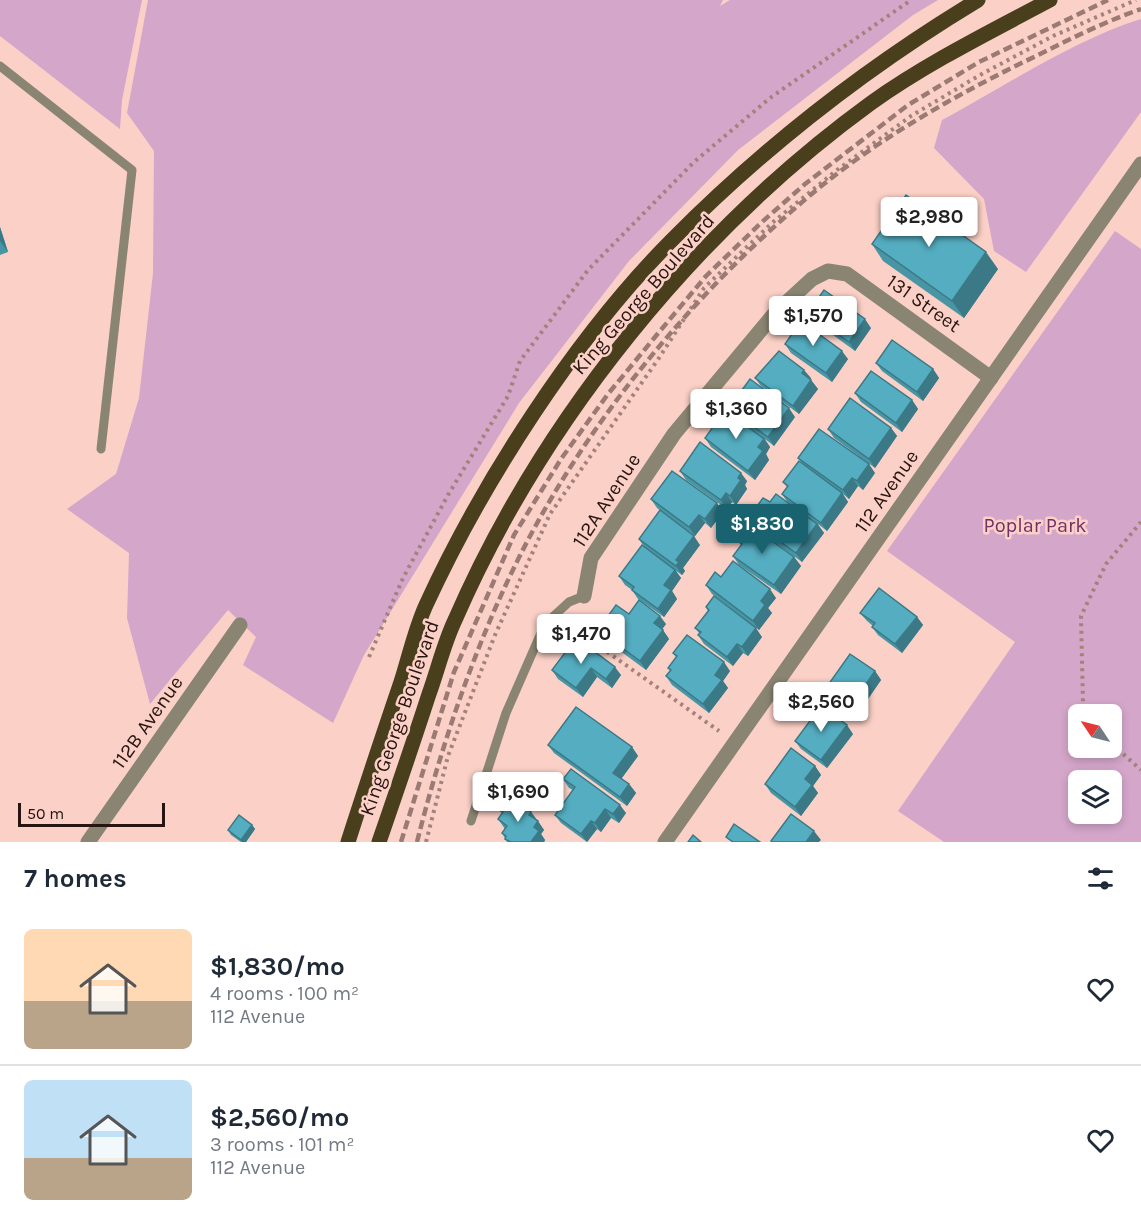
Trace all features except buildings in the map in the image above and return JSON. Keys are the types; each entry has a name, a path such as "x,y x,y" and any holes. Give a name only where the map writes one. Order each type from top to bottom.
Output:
{"main road":[{"name":"King George Boulevard","path":"348,842 426,607 504,459 601,322 669,243 727,187 798,126 931,29 978,0"},
{"name":"King George Boulevard","path":"379,842 453,622 486,552 572,411 626,340 750,203 814,147 873,102 948,55 1050,0"}],"street":[{"name":"112 Avenue","path":"665,842 1141,164"},
{"name":"131 Street","path":"828,271 847,274 991,378"},
{"name":"112A Avenue","path":"584,596 591,558 674,434 775,313 812,279 828,271"},
{"name":"112B Avenue","path":"88,842 240,625"}],"lane":[{"path":"0,66 132,170 101,449"},
{"name":"112A Avenue","path":"471,820 507,713 545,624 569,602 584,596"}],"path":[{"path":"1083,704 1081,616 1106,564 1141,522"},
{"path":"589,631 589,639 719,731"},
{"path":"1122,753 1141,770"}],"green space":[{"path":"0,0 142,0 122,100 120,129 0,36"},
{"path":"148,0 723,0 720,6 730,0 938,0 913,15 738,150 629,261 519,403 364,655 333,723 243,665 256,637 228,610 150,704 127,618 129,553 67,509 116,474 139,398 153,273 154,151 127,113"},
{"path":"1141,19 1141,112 1026,272 994,251 984,199 934,148 942,120 1066,51"},
{"name":"Poplar Park","path":"1115,231 1141,249 1141,842 944,842 898,811 1015,642 887,551"}],"railway":[{"path":"401,842 454,672 514,535 561,459 608,394 706,276 805,184 908,105 979,62 1108,0"},
{"path":"417,842 438,764 464,687 511,574 555,491 584,446 649,358 722,277 761,239 801,203 855,160 943,104 1005,71 1087,31 1141,9"}]}
